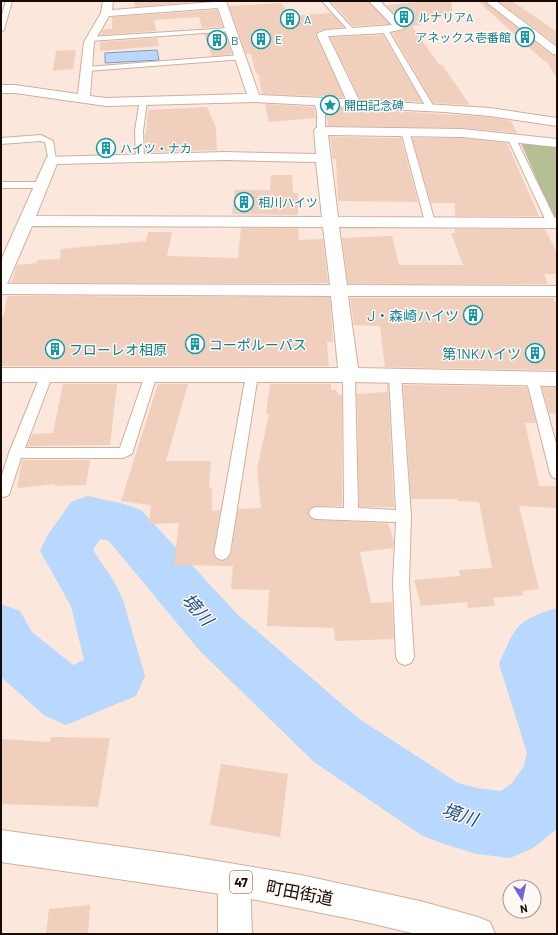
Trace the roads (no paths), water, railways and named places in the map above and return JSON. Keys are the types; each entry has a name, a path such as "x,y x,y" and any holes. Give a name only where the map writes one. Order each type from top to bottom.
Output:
{"street":[{"path":"84,98 90,39 106,13 108,1"},
{"path":"375,2 388,1"},
{"path":"490,1 557,52"},
{"path":"354,103 322,35 326,33 396,29 399,26 375,2"},
{"path":"106,13 222,3 254,98"},
{"path":"1,89 84,98 106,102 254,98 318,100 490,112 557,122"},
{"path":"405,131 406,106"},
{"path":"349,375 330,222 321,131 462,133 557,143"},
{"path":"1,280 18,226 52,160 225,156 323,158"},
{"path":"18,226 330,222 554,223"},
{"path":"1,289 557,291"},
{"path":"1,375 349,375 557,379"},
{"name":"町田街道","path":"1,846 234,880 325,896 439,922 478,934"},
{"path":"234,880 235,934"}],"lane":[{"path":"1,30 3,18 9,1"},
{"path":"325,1 352,31"},
{"path":"90,39 231,30"},
{"path":"385,30 430,107"},
{"path":"87,69 241,57"},
{"path":"318,100 322,111 321,131"},
{"path":"140,158 139,131 143,101"},
{"path":"405,131 430,222"},
{"path":"1,141 40,138 47,140 49,141 52,160"},
{"path":"512,139 554,223"},
{"path":"1,185 40,185"},
{"path":"4,491 16,454 47,374"},
{"path":"16,454 123,453 127,450 151,375"},
{"path":"222,553 252,375"},
{"path":"349,375 351,514"},
{"path":"395,376 404,516 401,582 405,657"},
{"path":"532,378 557,473"},
{"path":"316,513 404,516"}],"water":[{"path":"157,50 159,60 105,63 105,53"}],"waterway":[{"name":"境川","path":"1,629 12,651 66,696 116,676 96,600 65,551 88,516 124,524 218,632 336,740 444,812 477,821 510,825 535,806 554,778 557,755"},
{"name":"境川","path":"557,634 541,641 532,653 527,664 557,751"}],"place":[{"name":"ルナリアA","path":"404,17"},
{"name":"A","path":"290,19"},
{"name":"アネックス壱番館","path":"525,37"},
{"name":"E","path":"261,39"},
{"name":"B","path":"217,40"},
{"name":"開田記念碑","path":"330,105"},
{"name":"ハイツ・ナカ","path":"106,148"},
{"name":"相川ハイツ","path":"244,202"},
{"name":"J・森崎ハイツ","path":"473,315"},
{"name":"コーポルーパス","path":"195,344"},
{"name":"フローレオ相原","path":"55,349"},
{"name":"第1NKハイツ","path":"535,353"}]}
